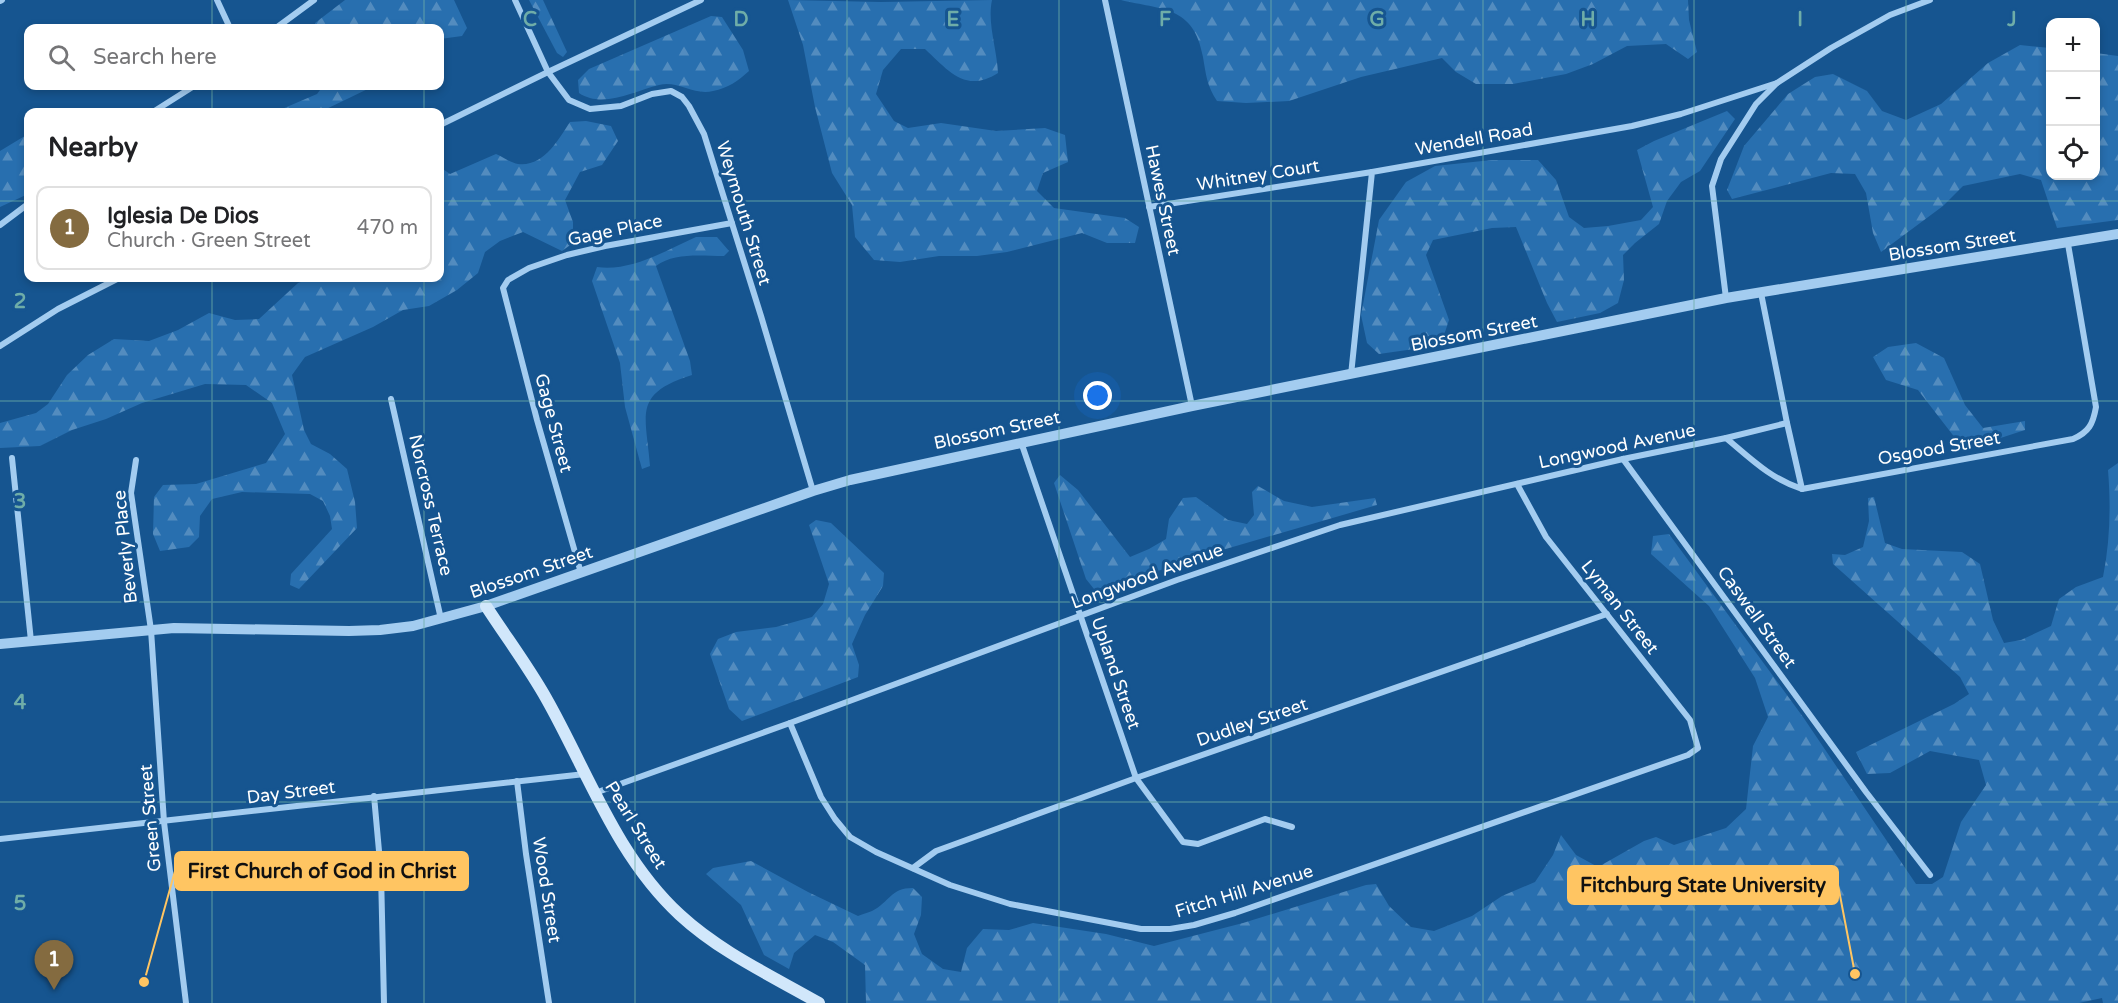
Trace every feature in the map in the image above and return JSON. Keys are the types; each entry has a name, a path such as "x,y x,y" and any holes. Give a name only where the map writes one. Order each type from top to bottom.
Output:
{"main road":[{"name":"Pearl Street","path":"486,606 546,696 595,793 634,862 656,889 678,913 715,942 819,1003"}],"street":[{"path":"217,0 228,24"},
{"path":"281,24 314,0"},
{"name":"Weymouth Street","path":"515,0 548,72 569,100 590,109 621,106 652,94 671,91 682,97 689,106 704,134 813,491"},
{"path":"444,124 701,0"},
{"name":"Hawes Street","path":"1105,0 1192,406"},
{"path":"1726,298 1712,186 1721,159 1756,104 1777,83 1831,48 1890,15 1930,0"},
{"name":"Wendell Road","path":"1372,172 1632,126 1681,114 1777,83"},
{"path":"159,108 188,90"},
{"path":"1351,375 1372,172"},
{"name":"Whitney Court","path":"1149,207 1372,172"},
{"path":"0,225 24,207"},
{"name":"Gage Place","path":"508,280 529,268 567,255 655,236 732,223"},
{"name":"Blossom Street","path":"0,644 201,627 365,631 398,628 486,606 850,480 1192,406 1726,298 2068,244 2118,234"},
{"name":"Osgood Street","path":"1802,489 2073,439 2085,433 2094,422 2096,407 2068,244"},
{"name":"Gage Street","path":"508,280 503,288 537,420 581,573"},
{"path":"0,346 58,309 111,282"},
{"path":"1761,293 1786,423 1802,489"},
{"name":"Norcross Terrace","path":"391,399 441,619"},
{"name":"Longwood Avenue","path":"595,793 1243,556 1340,525 1786,423"},
{"path":"1726,438 1763,469 1784,483 1802,489"},
{"name":"Upland Street","path":"1021,442 1136,778 1183,842 1198,844 1265,819 1292,827"},
{"path":"12,458 31,641"},
{"name":"Caswell Street","path":"1623,459 1866,792 1930,875"},
{"name":"Beverly Place","path":"136,460 131,493 151,630"},
{"name":"Lyman Street","path":"1517,484 1546,537 1690,720 1698,748"},
{"name":"Dudley Street","path":"913,868 936,851 1136,778 1607,614"},
{"name":"Green Street","path":"151,630 164,822 186,1003"},
{"name":"Fitch Hill Avenue","path":"790,723 821,797 850,837 876,852 950,885 1010,904 1141,929 1186,926 1246,909 1688,755 1698,748"},
{"name":"Day Street","path":"0,838 164,822 374,796 585,774"},
{"name":"Wood Street","path":"517,781 549,1003"},
{"path":"374,796 381,873 384,1003"}],"green space":[{"path":"345,0 454,0 467,28 462,36 444,38 444,24 315,23"},
{"path":"529,0 543,0 567,52 563,57 557,53"},
{"path":"788,0 881,2 992,0 991,27 998,73 986,79 966,80 950,71 925,49 901,49 883,70 876,94 894,121 908,128 941,123 996,131 1045,128 1065,135 1068,162 1043,173 1037,191 1054,208 1125,218 1139,227 1135,243 1107,243 1082,233 1007,252 977,256 939,256 900,262 874,260 855,237 852,205 832,173 815,107 803,45"},
{"path":"1121,0 1688,0 1689,20 1697,52 1688,59 1666,44 1627,46 1593,64 1566,74 1513,84 1476,84 1456,72 1442,58 1361,77 1289,101 1246,103 1217,101 1207,80 1199,40 1184,19 1162,9"},
{"path":"711,16 722,17 743,50 749,71 732,84 706,92 666,84 608,99 588,97 579,93 578,80 589,69"},
{"path":"2020,45 2046,48 2046,180 2100,180 2100,54 2118,56 2118,220 2057,228 2041,180 2020,174 1963,186 1943,206 1881,252 1873,233 1866,193 1855,174 1831,173 1732,199 1727,190 1744,146 1788,94 1815,77 1833,74 1867,91 1882,111 1906,120 1941,104 1988,63"},
{"path":"320,90 366,90 328,108 284,108 317,94"},
{"path":"1727,111 1735,119 1700,171 1681,182 1667,201 1659,224 1623,255 1624,280 1618,303 1600,313 1557,322 1516,227 1492,228 1433,240 1426,255 1449,320 1444,335 1435,343 1414,349 1379,354 1367,343 1361,315 1379,220 1406,182 1435,166 1492,160 1538,160 1556,180 1569,217 1584,228 1641,220 1653,207 1637,150"},
{"path":"586,121 611,126 618,141 602,165 580,172 565,200 573,222 573,243 562,251 523,232 500,241 485,252 478,273 457,290 429,306 403,310 373,327 305,357 292,375 304,430 311,444 330,454 347,469 355,502 357,528 299,589 290,585 291,574 332,529 330,516 323,501 310,494 242,492 212,499 200,516 199,537 189,547 160,551 153,534 154,497 163,485 196,484 266,463 285,434 272,403 246,385 205,384 142,403 106,419 72,430 40,446 0,448 0,423 36,413 48,404 67,375 88,355 114,339 149,341 178,330 209,313 235,320 259,319 301,282 444,282 444,170 450,174 496,154 518,164 535,161 549,151 570,122"},
{"path":"24,136 24,196 0,207 0,151"},
{"path":"696,237 717,237 729,251 724,256 680,257 656,266 690,361 692,375 673,382 651,398 646,419 650,466 642,469 625,407 620,363 592,281 597,267 610,268 636,263"},
{"path":"1916,343 1944,358 1965,405 1983,428 2025,421 2025,430 1976,446 1959,443 1918,390 1886,380 1873,357 1888,347"},
{"path":"2118,463 2118,1003 2103,1003 2102,998 2079,1003 866,1003 865,965 833,942 815,935 794,953 789,969 764,955 741,905 706,874 713,868 751,861 858,916 878,907 899,890 913,888 922,897 921,915 914,934 922,954 943,969 961,972 967,948 983,929 1009,930 1033,923 1106,934 1154,946 1376,884 1389,906 1411,927 1434,931 1472,916 1502,896 1535,882 1553,855 1561,835 1576,855 1598,867 1644,841 1656,837 1674,845 1726,828 1746,809 1753,746 1768,717 1755,678 1709,606 1651,554 1653,536 1669,534 1803,717 1916,884 1932,884 1943,877 1961,822 1986,785 1979,760 1930,751 1890,773 1867,774 1856,752 1954,704 1969,694 1960,677 1833,564 1832,554 1845,555 1863,547 1869,521 1868,498 1874,497 1885,543 1902,549 1962,552 1980,564 1993,620 2004,643 2021,640 2051,626 2059,599 2076,587 2103,577 2109,524 2108,470"},
{"path":"1060,475 1078,490 1130,557 1166,539 1169,519 1183,498 1196,497 1228,520 1247,524 1254,515 1252,492 1258,486 1284,501 1312,507 1375,498 1377,505 1212,553 1110,587 1094,589 1086,579 1054,483"},
{"path":"816,520 831,523 884,573 883,586 865,615 852,644 859,665 858,677 742,721 729,709 710,654 718,639 736,632 776,627 812,617 823,604 829,584 809,525"}],"place":[{"name":"Fitchburg State University","path":"1855,974"},
{"name":"First Church of God in Christ","path":"144,982"},
{"name":"Iglesia De Dios","path":"54,990"}]}
